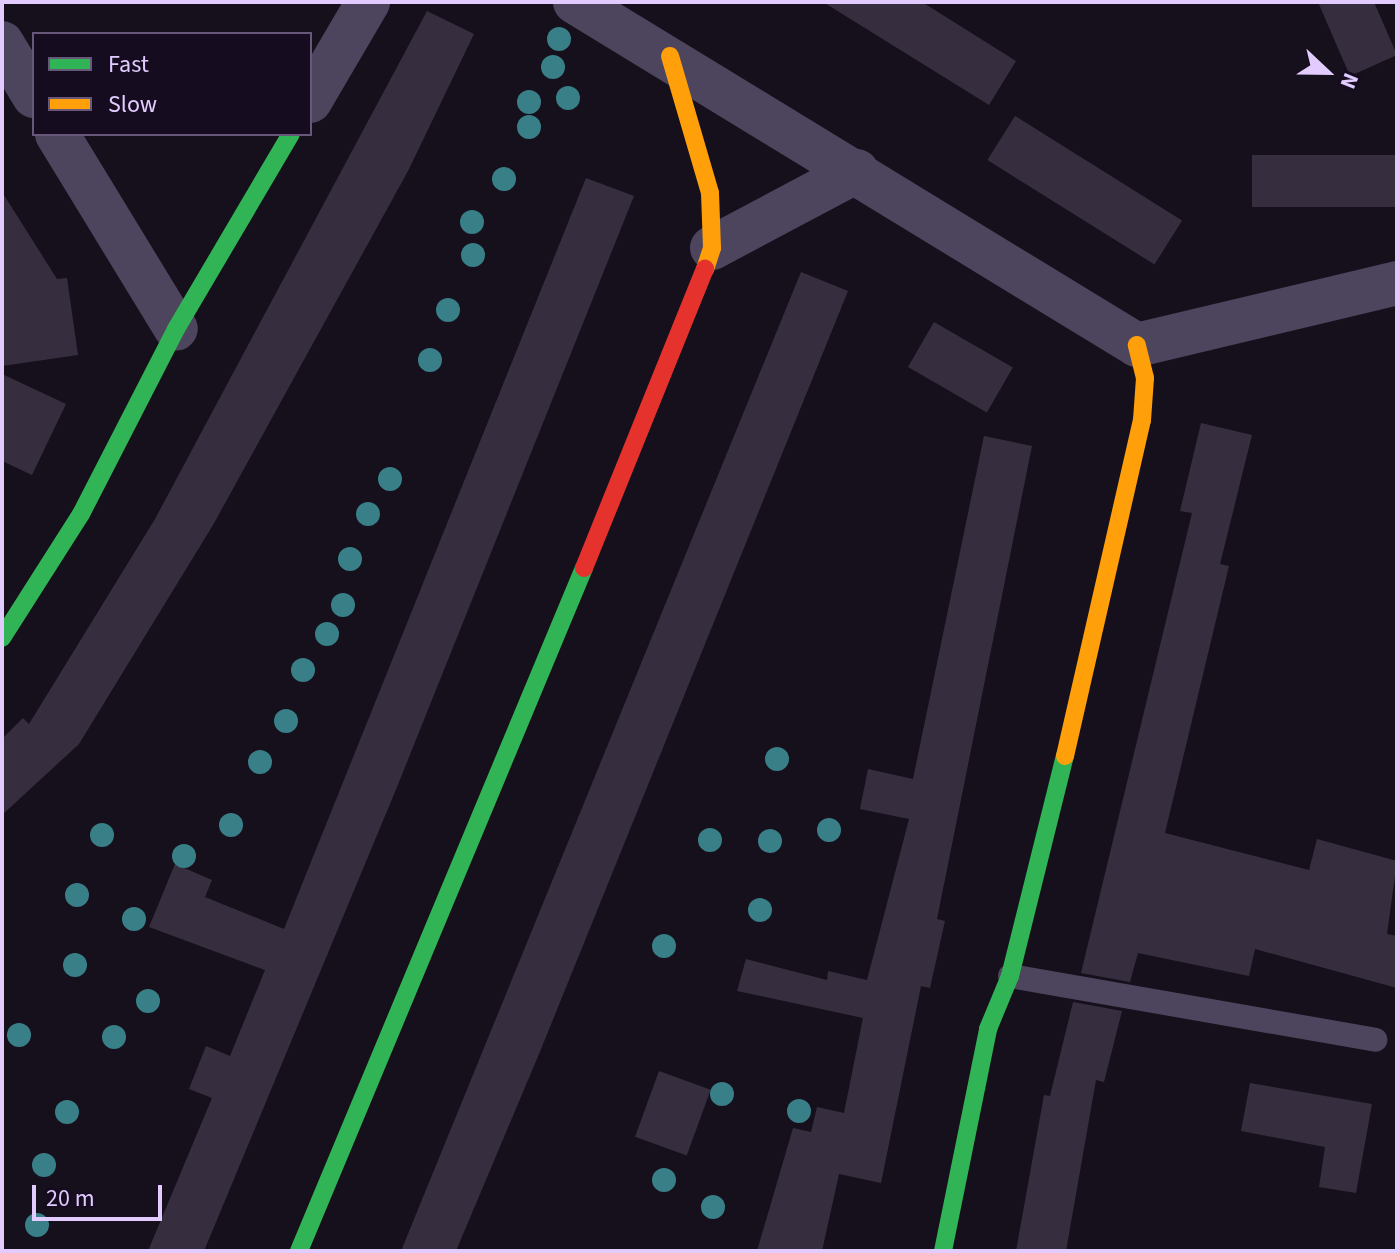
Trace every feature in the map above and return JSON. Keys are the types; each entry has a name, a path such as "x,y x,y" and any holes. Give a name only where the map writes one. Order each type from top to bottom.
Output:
{"street":[{"path":"312,98 368,2"},
{"path":"575,2 670,56 1137,345 1145,378 1142,420 1010,976 988,1029 943,1251"},
{"path":"2,43 32,93"},
{"path":"299,1251 712,248 710,193 670,56"},
{"path":"58,136 176,329"},
{"path":"2,638 81,514 176,329 290,136"},
{"path":"712,248 857,171"},
{"path":"1137,345 1397,283"}],"lane":[{"path":"1010,976 1375,1040"}],"building":[{"path":"823,2 922,2 1016,61 989,105"},
{"path":"1318,2 1374,2 1397,55 1350,76"},
{"path":"427,11 474,34 408,171 213,525 79,744 2,815 2,739 23,718 29,724 155,519"},
{"path":"1015,116 1182,220 1155,264 987,160"},
{"path":"1252,155 1397,155 1397,207 1252,207"},
{"path":"586,178 634,196 397,787 204,1251 148,1251 212,1098 189,1089 206,1046 230,1056 265,970 149,927 175,864 212,880 205,897 284,929"},
{"path":"2,192 57,279 67,278 78,355 2,366"},
{"path":"801,272 848,291 539,1054 456,1251 401,1251"},
{"path":"934,322 1013,367 987,413 908,367"},
{"path":"2,374 66,404 32,475 2,461"},
{"path":"1201,423 1252,435 1220,564 1229,566 1165,833 1309,870 1317,839 1397,861 1387,934 1397,936 1397,988 1255,949 1249,976 1138,953 1130,982 1081,973 1192,513 1180,511"},
{"path":"984,436 1032,446 937,919 945,921 930,988 921,986 881,1183 839,1174 822,1251 757,1251 793,1128 811,1132 817,1107 844,1113 863,1018 737,991 746,959 827,980 828,971 867,980 909,819 860,809 868,769 913,779"},
{"path":"1073,1002 1122,1011 1104,1082 1096,1080 1066,1251 1016,1251 1044,1095 1050,1096"},
{"path":"659,1071 711,1090 687,1156 635,1137"},
{"path":"1250,1083 1372,1104 1356,1193 1319,1187 1325,1147 1241,1131"}],"traffic: fast":[{"path":"2,638 81,514 176,329 290,136"},
{"path":"299,1251 584,568"},
{"path":"943,1251 988,1029 1010,976 1065,756"}],"traffic: slow":[{"path":"670,56 710,193 712,248 705,269"},
{"path":"1065,756 1142,420 1145,378 1137,345"}],"traffic: jam":[{"path":"584,568 705,269"}]}
